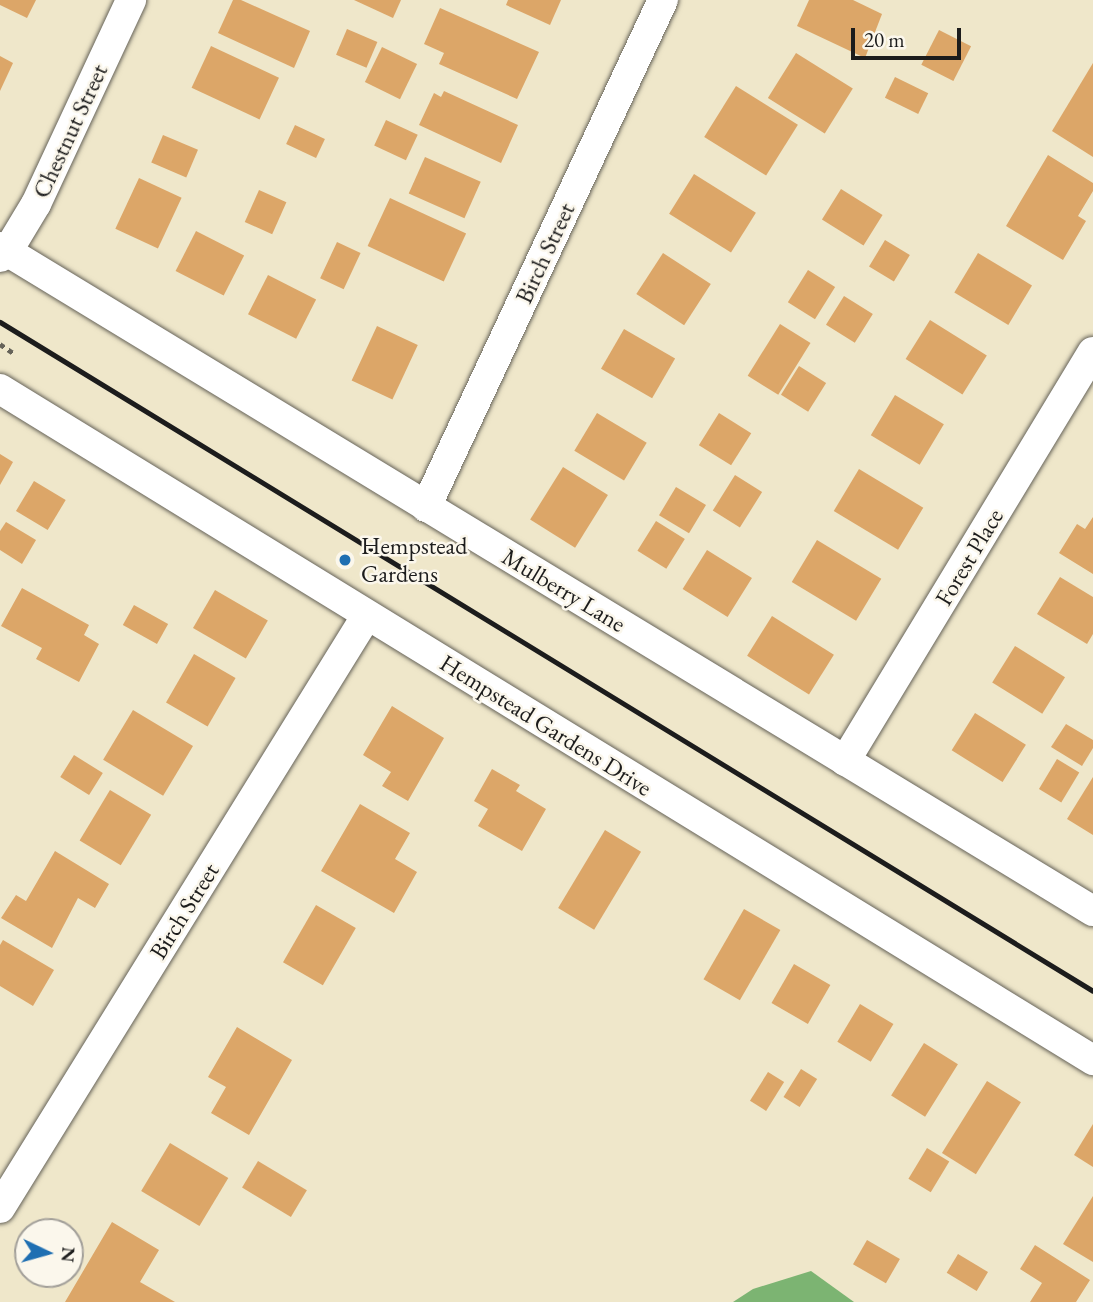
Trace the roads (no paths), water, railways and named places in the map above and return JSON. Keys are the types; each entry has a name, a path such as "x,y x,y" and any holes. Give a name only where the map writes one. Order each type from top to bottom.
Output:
{"street":[{"name":"Chestnut Street","path":"2,252 36,204 131,0"},
{"name":"Birch Street","path":"426,507 663,0"},
{"name":"Mulberry Lane","path":"2,252 1093,911"},
{"name":"Forest Place","path":"845,761 1093,352"},
{"name":"Hempstead Gardens Drive","path":"0,389 1093,1060"},
{"name":"Birch Street","path":"0,1208 367,615"}],"railway":[{"path":"0,322 1093,991"}],"place":[{"name":"Hempstead Gardens","path":"345,560"}]}
